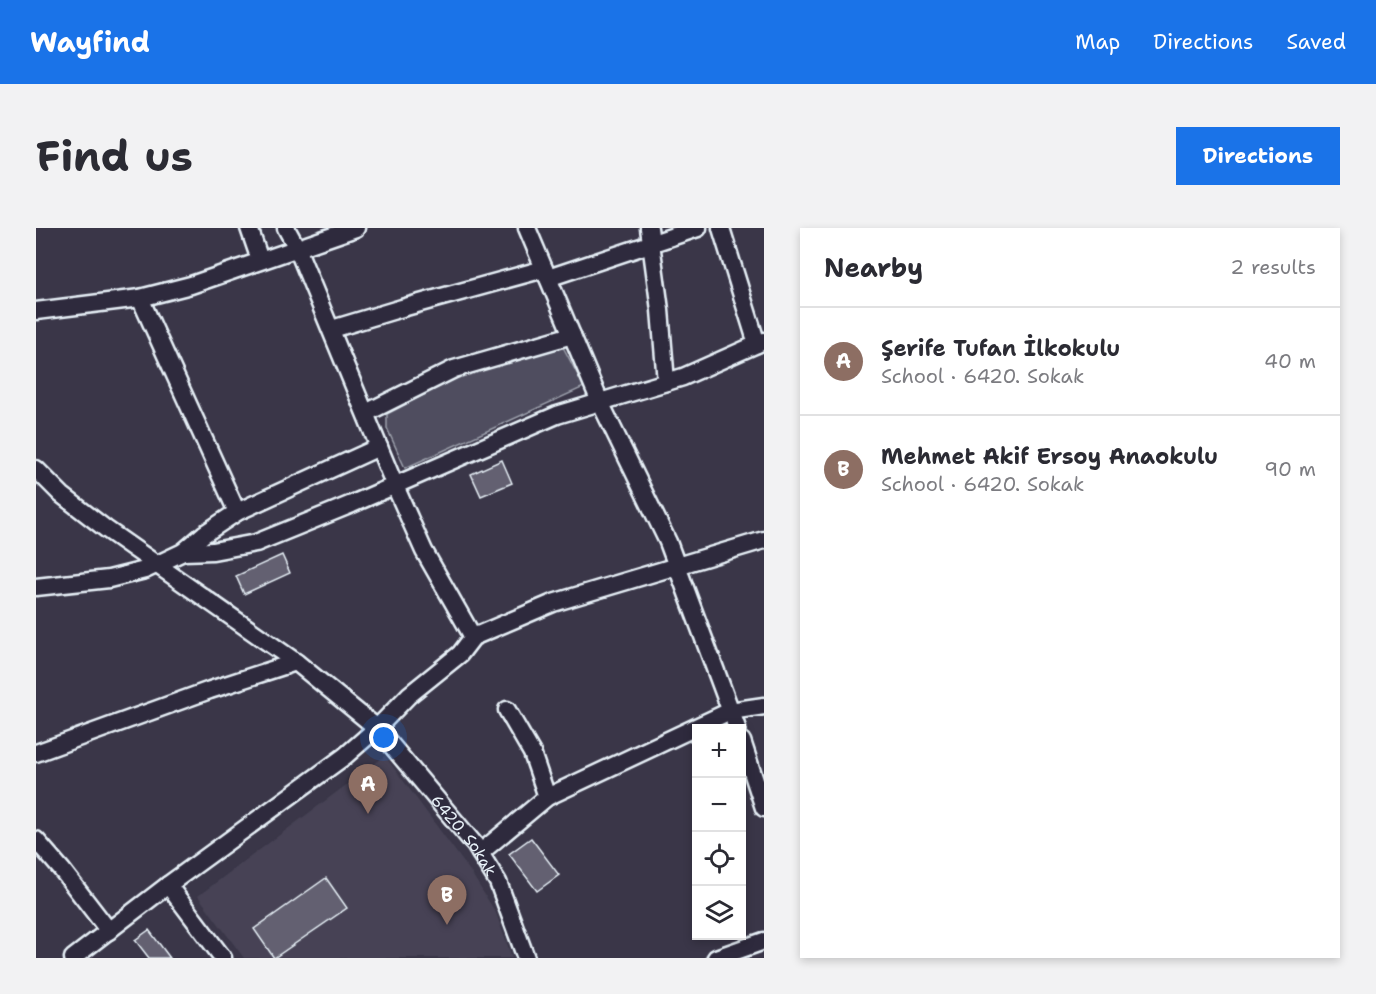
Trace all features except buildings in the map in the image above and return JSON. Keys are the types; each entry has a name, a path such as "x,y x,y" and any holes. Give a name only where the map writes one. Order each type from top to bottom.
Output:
{"street":[{"path":"249,228 260,260"},
{"path":"286,228 332,329 395,486 424,551 473,636"},
{"path":"36,311 140,298 191,285 356,228"},
{"path":"527,228 600,402 668,542 735,724"},
{"path":"332,329 402,308 546,274 650,236 698,228"},
{"path":"183,552 213,551 256,543 395,486 557,415 683,377 760,342 721,228"},
{"path":"650,236 666,382"},
{"path":"140,298 237,512"},
{"path":"366,412 454,369 572,335"},
{"path":"36,587 109,579 145,570 183,552 204,534 237,512 379,447"},
{"name":"6420. Sokak","path":"36,469 62,495 296,662 377,728 480,853 498,882 526,958"},
{"path":"73,958 168,885 345,756 377,728 409,695 460,654 473,636 553,603 764,540"},
{"path":"36,753 210,690 296,662"},
{"path":"480,853 547,797 730,711 764,706"},
{"path":"507,711 532,753 547,797"},
{"path":"746,756 764,808"},
{"path":"36,840 109,931"},
{"path":"168,885 223,958"},
{"path":"716,958 764,941"}],"shaded area":[{"path":"562,345 584,387 405,468 387,428 387,414 454,379"},
{"path":"385,756 470,871 496,913 512,958 244,958 198,896"}],"place":[{"name":"Şerife Tufan İlkokulu","path":"368,814"},
{"name":"Mehmet Akif Ersoy Anaokulu","path":"447,925"}]}
